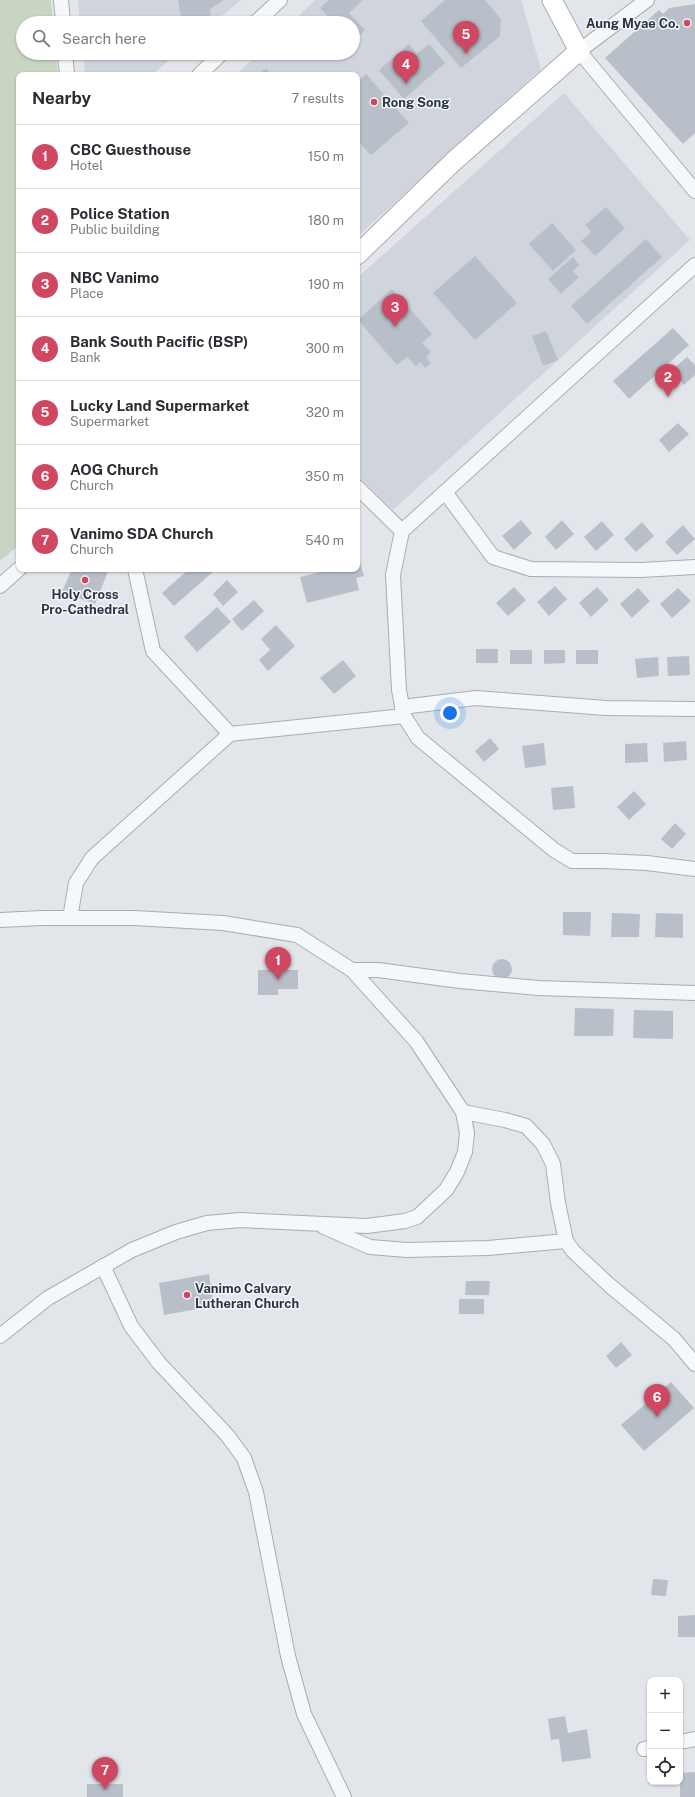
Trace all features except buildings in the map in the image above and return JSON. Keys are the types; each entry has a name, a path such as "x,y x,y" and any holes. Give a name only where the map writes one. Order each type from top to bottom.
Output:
{"street":[{"path":"61,0 62,16"},
{"path":"263,16 280,0"},
{"path":"552,0 579,51 695,191"},
{"path":"360,252 454,161 579,51 647,0"},
{"path":"66,60 67,72"},
{"path":"201,72 214,60"},
{"path":"695,265 402,531 393,575 399,690 403,712 418,738 554,850 572,862 603,861 647,863 695,869"},
{"path":"360,490 402,531"},
{"path":"446,492 493,557 532,570 641,570 695,567"},
{"path":"0,586 16,572"},
{"path":"136,572 153,651 230,734"},
{"path":"70,918 76,883 92,858 230,734 403,712 476,698 606,708 695,709"},
{"path":"0,920 134,918 223,923 297,935 352,970 416,1041 463,1112 467,1133 465,1152 457,1172 446,1190 417,1217 367,1226 240,1220 207,1223 163,1237 132,1250 48,1298 0,1336"},
{"path":"352,970 378,970 460,981 538,988 695,993"},
{"path":"463,1112 505,1120 526,1126 543,1144 553,1164 558,1203 566,1241 573,1251 608,1284 674,1339 695,1364"},
{"path":"317,1224 370,1247 407,1250 488,1248 566,1241"},
{"path":"103,1266 132,1326 159,1363 227,1435 244,1458 256,1492 288,1656 304,1714 344,1797"},
{"path":"683,1742 695,1740"}],"shaded area":[{"path":"78,0 241,0 222,16 79,16"},
{"path":"315,0 521,0 541,69 360,234 360,72 239,72 252,60 360,60 360,16 298,16"},
{"path":"84,60 170,60 156,72 85,72"},
{"path":"564,93 690,240 393,510 360,478 360,275"}],"green space":[{"path":"0,0 51,0 52,16 16,16 16,60 57,60 58,72 16,72 16,548 0,561"}],"place":[{"name":"Aung Myae Co.","path":"687,23"},
{"name":"Lucky Land Supermarket","path":"466,54"},
{"name":"Bank South Pacific (BSP)","path":"406,84"},
{"name":"Rong Song","path":"374,102"},
{"name":"NBC Vanimo","path":"395,327"},
{"name":"Police Station","path":"668,397"},
{"name":"Holy Cross Pro-Cathedral","path":"85,580"},
{"name":"CBC Guesthouse","path":"278,980"},
{"name":"Vanimo Calvary Lutheran Church","path":"187,1295"},
{"name":"AOG Church","path":"657,1417"},
{"name":"Vanimo SDA Church","path":"105,1790"}]}
